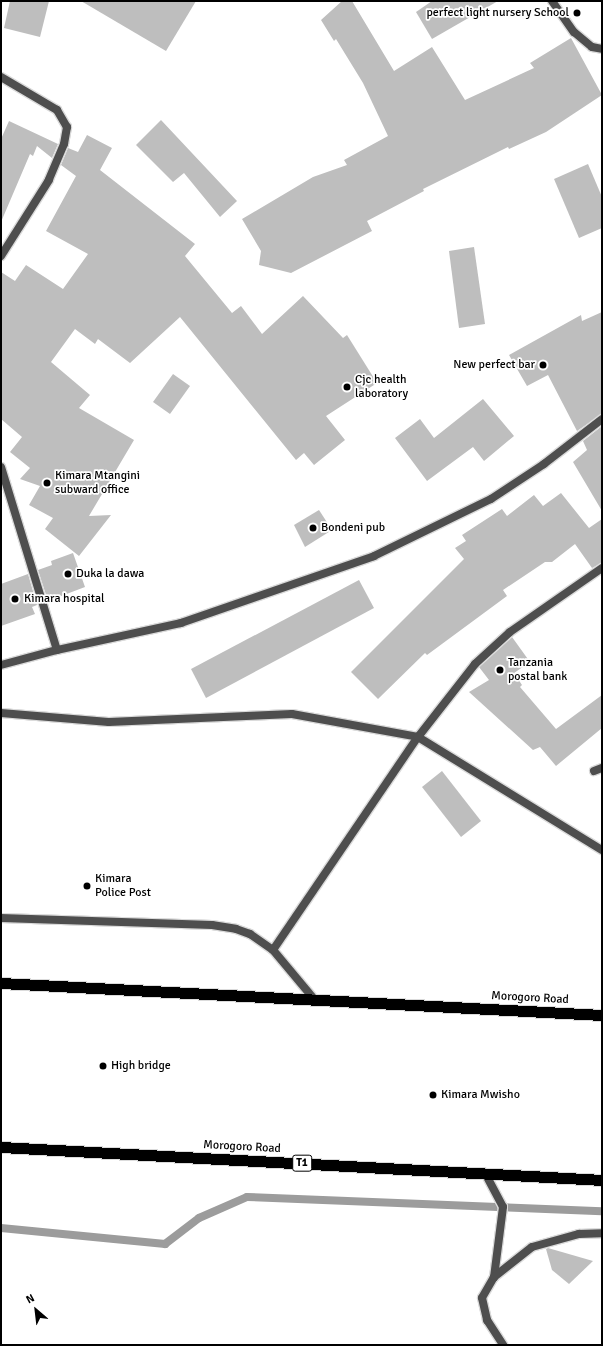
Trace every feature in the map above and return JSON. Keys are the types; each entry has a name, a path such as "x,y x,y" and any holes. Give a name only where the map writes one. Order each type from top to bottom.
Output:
{"highway":[{"name":"Morogoro Road","path":"1,983 602,1015"},
{"name":"Morogoro Road","path":"1,1147 602,1180"}],"street":[{"path":"552,1 574,32 592,47 602,49"},
{"path":"1,77 57,110 67,127 64,144 49,180 1,256"},
{"path":"1,665 56,650 181,623 374,556 490,499 544,464 602,419"},
{"path":"1,467 56,650"},
{"path":"273,950 418,737 475,664 510,632 602,568"},
{"path":"1,713 109,722 292,714 418,737 602,850"},
{"path":"594,772 602,768"},
{"path":"1,918 212,925 250,934 273,950 314,1000"},
{"path":"485,1173 503,1207 494,1277 482,1298 486,1320 503,1345"},
{"path":"494,1277 532,1248 579,1234 602,1233"}],"building":[{"path":"10,1 49,1 40,37 4,28"},
{"path":"81,1 196,1 166,51"},
{"path":"342,1 352,1 394,71 432,47 465,100 534,68 530,63 571,38 602,95 546,132 509,149 508,147 423,189 424,191 367,221 372,231 291,273 259,265 261,251 242,219 313,177 347,165 344,160 388,136 363,83 336,39 334,41 321,20"},
{"path":"432,1 498,1 432,39 416,12"},
{"path":"161,120 237,201 220,217 184,173 173,182 136,145"},
{"path":"9,121 58,144 52,158 37,146 33,156 30,154 1,222 1,139"},
{"path":"87,135 112,148 100,170 195,244 185,256 232,313 241,306 262,334 303,296 343,338 347,335 377,383 326,416 345,440 314,465 304,453 296,460 180,317 130,363 98,339 95,344 75,329 51,362 90,395 79,408 134,440 89,516 111,515 79,556 45,529 53,518 29,505 40,486 20,479 30,468 10,452 22,437 1,419 1,272 15,281 26,265 63,289 88,254 46,231 76,176 61,165 68,148 78,152"},
{"path":"588,164 602,197 602,228 579,238 554,179"},
{"path":"474,247 485,324 459,328 449,251"},
{"path":"602,312 602,414 577,431 548,375 527,386 509,355 581,315 582,321"},
{"path":"173,374 190,386 170,414 153,402"},
{"path":"483,399 514,436 484,461 473,447 427,481 395,438 420,419 434,438"},
{"path":"602,426 602,511 573,462 587,450 583,441"},
{"path":"561,493 589,528 602,519 602,563 592,568 575,544 552,562 545,562 503,590 507,596 427,655 425,653 378,699 351,672 464,559 455,548 466,541 462,535 502,509 507,516 534,495 543,506"},
{"name":"Bondeni pub","path":"319,510 332,530 305,547 294,525"},
{"name":"Duka la dawa","path":"73,553 85,587 48,601 38,570 52,565 51,561"},
{"name":"Kimara hospital","path":"28,574 37,605 32,607 35,614 1,626 1,584"},
{"path":"359,580 374,608 206,698 191,669"},
{"path":"512,637 530,662 514,673 522,685 520,687 556,729 602,695 602,728 556,766 540,747 533,750 469,692 489,680 479,667"},
{"path":"442,771 481,821 461,837 422,787"},
{"path":"548,1248 593,1261 569,1284 552,1270 546,1249"}],"waterway":[{"path":"1,1228 165,1244 199,1218 247,1197 602,1211"}],"place":[{"name":"perfect light nursery School","path":"577,13"},
{"name":"New perfect bar","path":"543,365"},
{"name":"Cjc health laboratory","path":"347,387"},
{"name":"Kimara Mtangini subward office","path":"47,483"},
{"name":"Bondeni pub","path":"313,528"},
{"name":"Duka la dawa","path":"68,574"},
{"name":"Kimara hospital","path":"15,599"},
{"name":"Tanzania postal bank","path":"500,670"},
{"name":"Kimara Police Post","path":"87,886"},
{"name":"High bridge","path":"103,1066"},
{"name":"Kimara Mwisho","path":"433,1095"}]}
